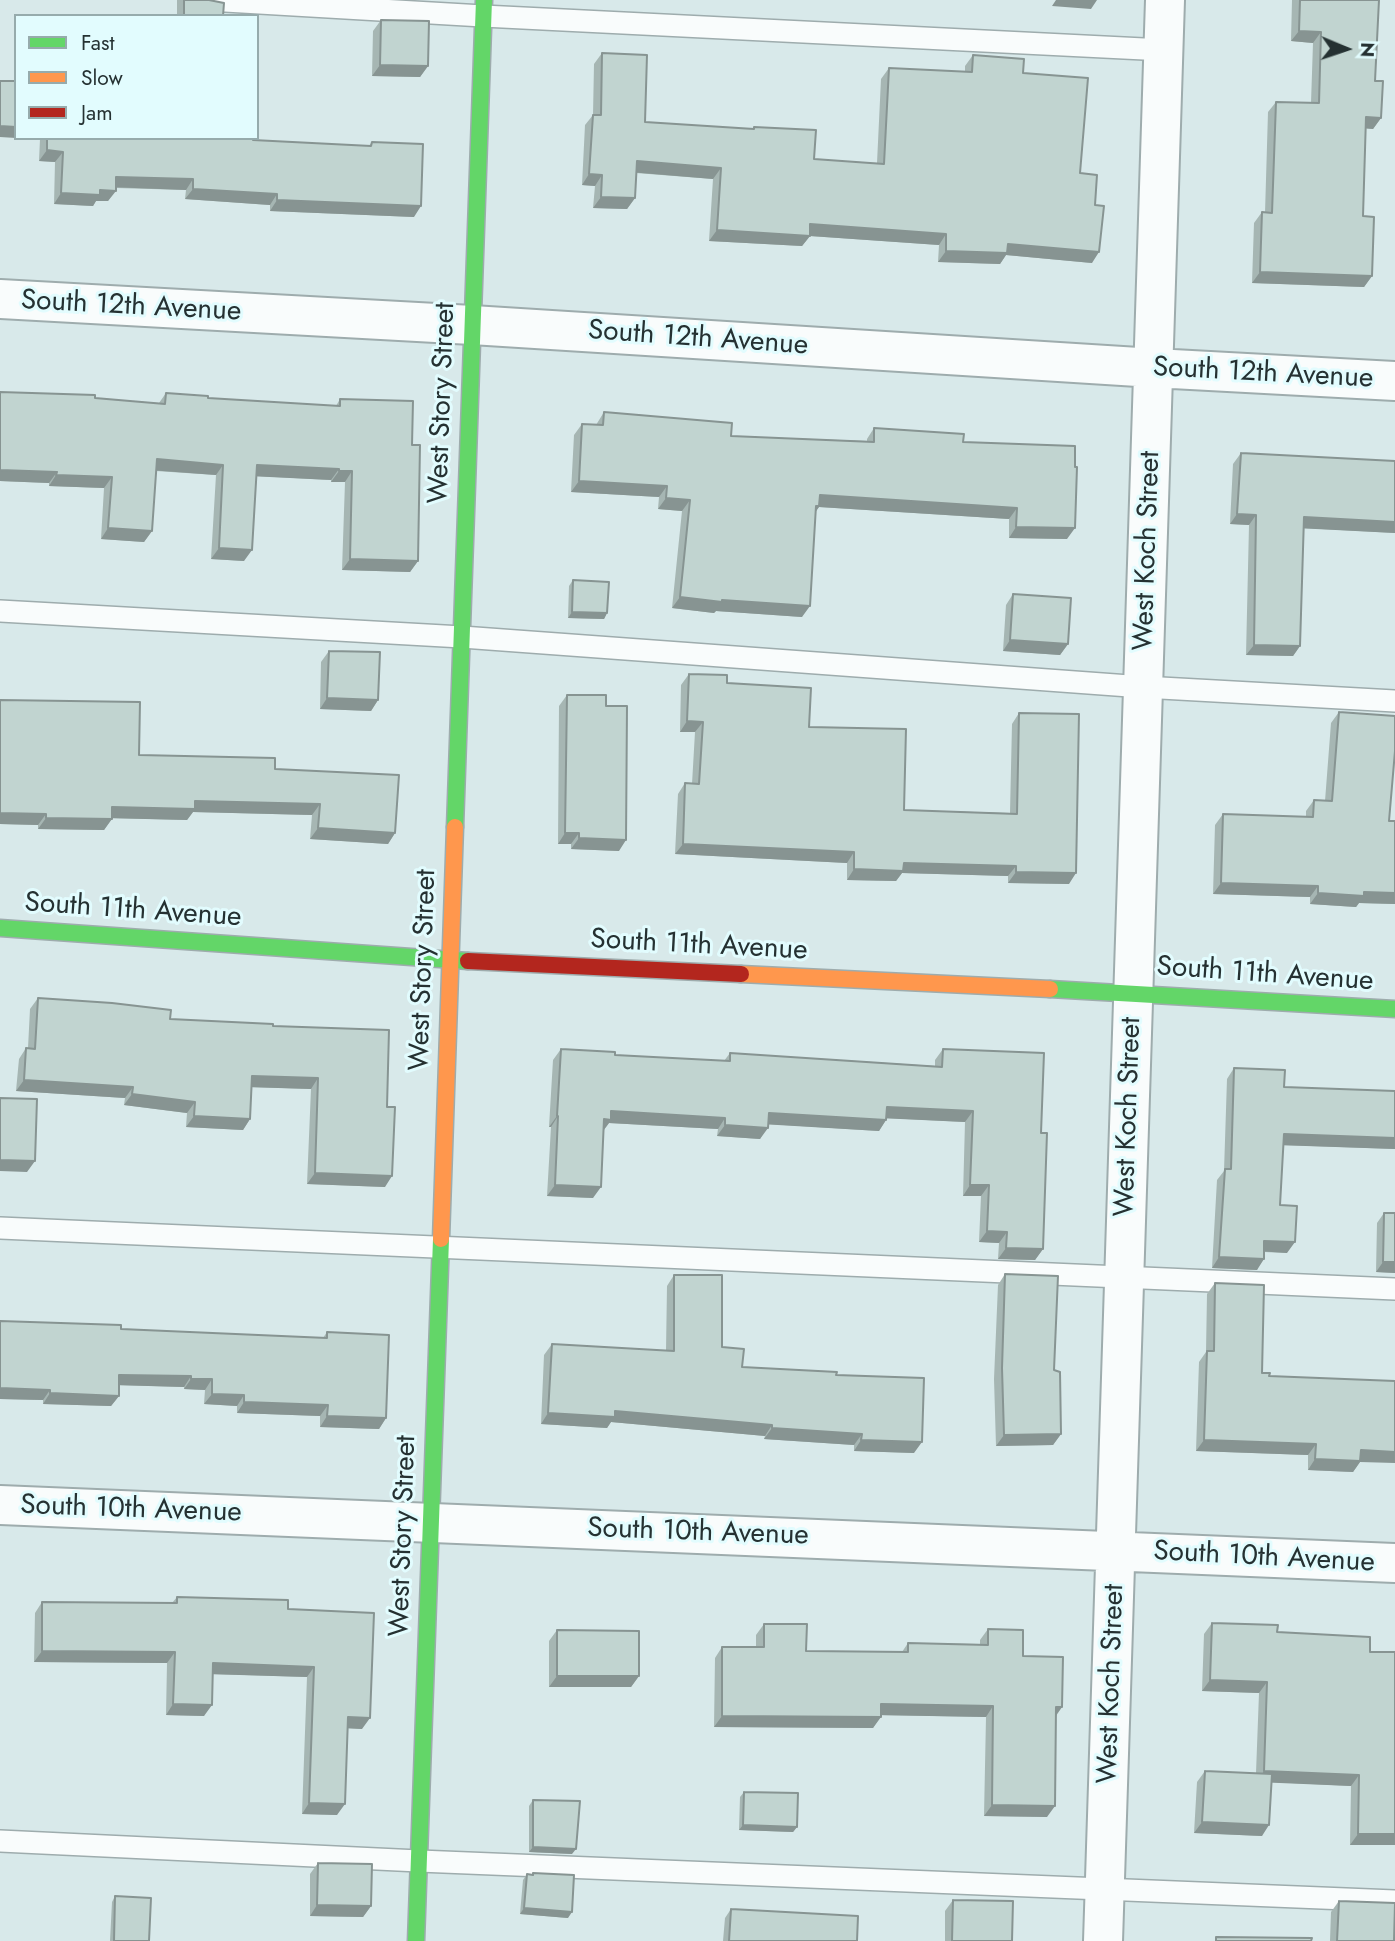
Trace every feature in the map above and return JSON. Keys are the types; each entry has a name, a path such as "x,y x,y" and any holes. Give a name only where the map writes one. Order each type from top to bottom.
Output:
{"street":[{"name":"West Koch Street","path":"1103,1941 1165,0"},
{"name":"West Story Street","path":"416,1941 483,8"},
{"name":"South 12th Avenue","path":"0,299 1395,381"},
{"name":"South 11th Avenue","path":"0,928 450,960 1133,993 1395,1009"},
{"name":"South 10th Avenue","path":"0,1505 1395,1563"}],"lane":[{"path":"208,0 483,8 1164,50"},
{"path":"0,611 461,637 1143,687 1395,701"},
{"path":"0,1228 1395,1289"},
{"path":"0,1841 1395,1901"}],"building":[{"path":"184,0 224,3 223,14 184,14"},
{"path":"1300,0 1379,0 1375,81 1383,81 1381,118 1366,117 1363,216 1374,217 1372,276 1260,272 1262,212 1272,213 1276,102 1319,103 1321,32 1299,31"},
{"path":"381,20 429,21 428,66 380,65"},
{"path":"602,53 647,55 645,122 816,130 814,159 884,164 889,68 972,72 973,55 1024,59 1023,73 1088,78 1080,173 1097,175 1095,205 1104,206 1099,252 1008,244 1007,253 946,251 946,234 810,224 810,236 717,230 721,168 637,161 635,198 601,197 602,175 589,174 593,115 601,115"},
{"path":"0,81 14,81 14,127 0,126"},
{"path":"47,140 253,140 371,146 372,142 423,144 421,206 277,200 277,194 193,189 193,179 116,177 116,191 100,190 100,195 61,193 63,152 47,150"},
{"path":"0,392 95,395 95,398 165,404 166,393 340,406 340,399 413,401 412,445 420,445 418,561 350,559 352,471 339,469 257,465 252,550 219,548 223,465 157,459 152,531 108,528 112,477 0,470"},
{"path":"604,412 732,423 731,436 874,442 874,428 964,434 963,442 1075,446 1075,528 1016,527 1017,508 820,495 819,506 816,506 810,606 680,597 690,500 666,498 667,486 579,481 582,424 603,425"},
{"path":"1241,453 1395,461 1395,522 1304,517 1300,646 1254,645 1256,515 1237,514"},
{"path":"573,580 609,582 607,613 572,612"},
{"path":"1013,594 1071,598 1068,644 1010,640"},
{"path":"329,651 380,652 378,700 327,698"},
{"path":"689,674 727,675 727,683 811,688 809,727 906,729 904,810 1017,814 1019,713 1079,714 1076,873 1016,872 1016,866 904,863 903,871 854,869 854,852 683,844 685,783 699,784 703,722 687,721"},
{"path":"567,695 606,695 606,706 627,706 626,840 579,838 579,833 565,833"},
{"path":"0,700 140,702 139,755 275,758 275,769 399,775 395,833 318,828 320,804 195,801 195,809 112,807 112,819 46,818 46,814 0,813"},
{"path":"1339,712 1395,716 1389,821 1395,821 1395,893 1364,892 1364,896 1318,893 1318,886 1221,883 1223,814 1313,817 1314,800 1332,801"},
{"path":"38,998 171,1010 170,1019 389,1030 387,1107 395,1107 392,1176 315,1173 318,1078 252,1076 250,1119 194,1116 195,1102 132,1094 133,1087 24,1080 26,1048 35,1049"},
{"path":"561,1049 615,1052 615,1055 730,1061 730,1053 942,1067 943,1049 1044,1053 1041,1133 1047,1133 1043,1249 1006,1248 1007,1232 987,1231 989,1185 970,1185 973,1111 887,1107 886,1120 769,1113 768,1128 725,1125 725,1118 611,1111 611,1120 604,1119 601,1187 555,1185"},
{"path":"1234,1068 1285,1070 1284,1087 1395,1091 1395,1138 1284,1134 1280,1205 1297,1206 1295,1242 1264,1241 1264,1259 1219,1257 1225,1169 1231,1169"},
{"path":"0,1098 37,1099 35,1161 0,1160"},
{"path":"1384,1213 1395,1213 1395,1262 1383,1262"},
{"path":"1005,1274 1058,1276 1054,1370 1060,1372 1061,1434 1004,1435 1002,1368"},
{"path":"674,1275 722,1275 722,1347 744,1349 742,1367 837,1372 836,1375 924,1378 922,1442 861,1440 862,1434 772,1428 772,1425 615,1411 615,1417 548,1413 552,1344 674,1351"},
{"path":"1215,1283 1264,1285 1262,1373 1270,1373 1269,1376 1395,1381 1395,1452 1361,1450 1360,1461 1315,1459 1316,1444 1204,1440 1207,1351 1214,1351"},
{"path":"0,1321 121,1325 121,1329 327,1338 327,1332 389,1335 386,1418 327,1416 328,1405 244,1402 244,1395 212,1394 212,1379 191,1379 191,1376 119,1375 119,1396 0,1388"},
{"path":"177,1597 288,1600 288,1609 374,1613 370,1718 348,1717 345,1804 309,1803 314,1667 213,1663 212,1705 173,1704 175,1652 42,1651 42,1602 177,1603"},
{"path":"1212,1623 1278,1625 1277,1632 1370,1637 1370,1652 1395,1652 1395,1834 1358,1834 1359,1775 1264,1771 1267,1682 1210,1680"},
{"path":"764,1624 807,1624 806,1651 908,1652 908,1643 988,1645 988,1629 1023,1630 1023,1656 1063,1657 1062,1707 1056,1707 1055,1806 992,1805 993,1706 881,1704 881,1717 722,1716 722,1647 764,1647"},
{"path":"557,1630 639,1631 639,1676 557,1676"},
{"path":"1205,1771 1272,1774 1269,1825 1202,1822"},
{"path":"744,1792 798,1793 797,1827 743,1825"},
{"path":"533,1800 580,1801 576,1849 533,1847"},
{"path":"318,1863 372,1864 371,1906 317,1905"},
{"path":"527,1874 574,1875 572,1912 524,1908"},
{"path":"115,1896 151,1898 149,1941 114,1941"},
{"path":"953,1900 1013,1901 1012,1941 952,1941"},
{"path":"1339,1901 1395,1903 1394,1941 1337,1941"},
{"path":"731,1909 858,1916 857,1941 729,1941"},
{"path":"1216,1937 1312,1938 1311,1941 1216,1941"}],"traffic: fast":[{"path":"455,827 484,0"},
{"path":"0,928 468,961"},
{"path":"1050,989 1395,1009"},
{"path":"416,1941 441,1239"}],"traffic: slow":[{"path":"441,1239 455,827"},
{"path":"741,974 1050,989"}],"traffic: jam":[{"path":"468,961 741,974"}]}
